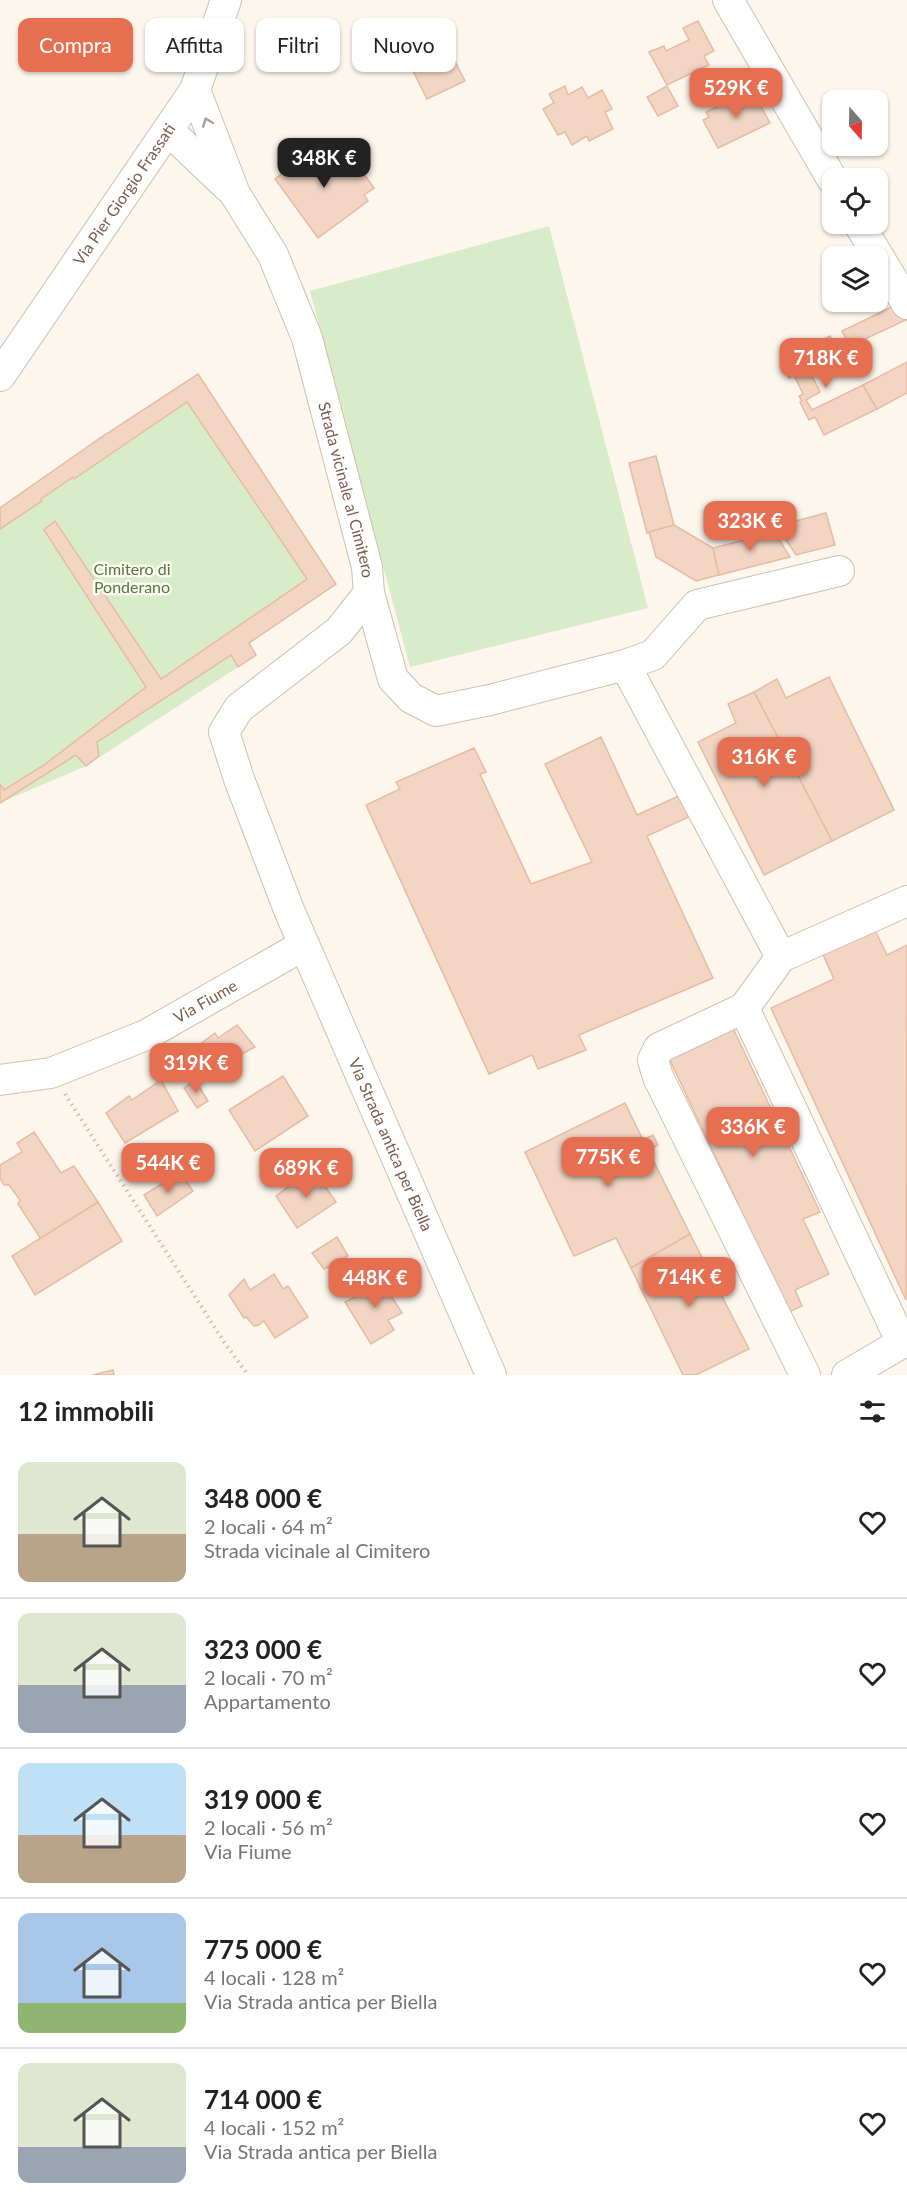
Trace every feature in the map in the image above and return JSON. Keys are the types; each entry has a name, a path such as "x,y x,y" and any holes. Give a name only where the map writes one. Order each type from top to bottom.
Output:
{"street":[{"path":"728,0 826,168"},
{"name":"Via Pier Giorgio Frassati","path":"0,375 195,90 227,1"},
{"name":"Strada vicinale al Cimitero","path":"195,90 235,194 273,255 307,338 367,567 369,593 339,631 239,708 224,732 239,779 304,945"},
{"name":"Strada vicinale al Cimitero","path":"168,130 235,194"},
{"path":"865,234 907,304"},
{"path":"369,593 393,679 411,698 436,711 490,700 625,665 653,655 698,605 839,571"},
{"path":"625,665 781,957"},
{"path":"805,1375 658,1077 653,1060 658,1048 744,1008 781,957 907,901"},
{"name":"Via Fiume","path":"0,1080 51,1073 146,1035 304,945"},
{"name":"Via Strada antica per Biella","path":"304,945 490,1375"},
{"path":"744,1008 904,1341 847,1375"}],"path":[{"path":"51,1073 218,1333 248,1375"}],"green space":[{"path":"549,226 648,608 410,667 310,291"},
{"name":"Cimitero di Ponderano","path":"198,374 336,584 249,643 256,655 238,667 86,766 0,803 0,507"}],"building":[{"path":"698,21 714,51 704,56 709,65 667,85 649,52 664,46 666,51 689,40 683,28"},
{"path":"456,64 465,81 427,99 414,72 456,72"},
{"path":"565,86 568,95 582,87 588,98 602,90 612,109 605,112 613,129 589,141 587,136 572,145 565,132 558,135 543,109 554,103 549,94"},
{"path":"667,86 678,106 658,116 647,97"},
{"path":"752,90 770,123 718,148 703,120 709,117 706,112"},
{"path":"325,142 349,174 359,167 374,188 364,195 368,201 318,238 275,179"},
{"path":"898,304 906,320 850,346 842,331 881,312 888,312 888,309"},
{"path":"830,336 839,355 809,370 820,392 806,400 812,410 863,385 877,409 824,435 815,417 809,420 800,402 802,401 799,396 803,394 794,375 789,378 781,360"},
{"path":"907,362 907,393 877,409 863,385"},
{"path":"198,374 336,584 249,643 256,655 238,667 231,655 97,742 99,756 86,766 76,755 0,803 0,784 4,790 44,765 146,687 44,530 55,521 161,679 307,579 187,402 74,479 73,477 0,529 0,508 100,438"},
{"path":"656,456 674,525 647,533 629,463"},
{"path":"826,513 835,545 796,555 777,526"},
{"path":"674,525 713,548 719,575 696,581 656,557 649,532"},
{"path":"772,528 790,557 719,575 713,548 744,540 747,534"},
{"path":"829,677 894,810 832,841 754,692 777,679 786,698"},
{"path":"754,692 832,841 764,875 698,742 736,723 728,704"},
{"path":"601,737 637,815 683,794 693,815 647,836 713,978 579,1035 586,1050 538,1069 532,1055 489,1074 366,805 400,789 396,782 474,748 486,772 480,774 531,884 592,862 545,764"},
{"path":"871,922 887,955 907,945 906,1300 771,1008 834,979 819,946"},
{"path":"237,1025 255,1047 231,1060 232,1064 219,1074 199,1045 215,1033 218,1038"},
{"path":"732,1026 820,1212 803,1219 829,1274 795,1290 802,1306 789,1312 668,1056"},
{"path":"283,1076 308,1116 255,1151 229,1110"},
{"path":"161,1080 178,1111 125,1143 106,1113 129,1096 132,1100"},
{"path":"195,1080 208,1101 197,1108 184,1088"},
{"path":"625,1103 643,1140 653,1135 658,1145 648,1150 690,1234 631,1268 616,1238 574,1256 525,1152"},
{"path":"34,1132 61,1173 74,1166 98,1202 41,1239 18,1204 20,1200 9,1185 4,1185 0,1178 0,1165 22,1152 17,1143"},
{"path":"313,1169 336,1202 297,1228 276,1196"},
{"path":"180,1172 193,1191 157,1216 144,1195"},
{"path":"98,1202 122,1241 35,1295 12,1256"},
{"path":"690,1234 749,1349 696,1375 683,1375 631,1268"},
{"path":"337,1237 348,1256 324,1269 312,1253"},
{"path":"274,1274 283,1289 288,1286 308,1317 275,1338 264,1321 254,1326 246,1317 244,1318 229,1295 244,1279 250,1290"},
{"path":"382,1274 394,1293 390,1294 402,1313 388,1320 394,1330 371,1344 345,1302 362,1294 360,1289"},
{"path":"113,1370 114,1375 93,1375"}]}
